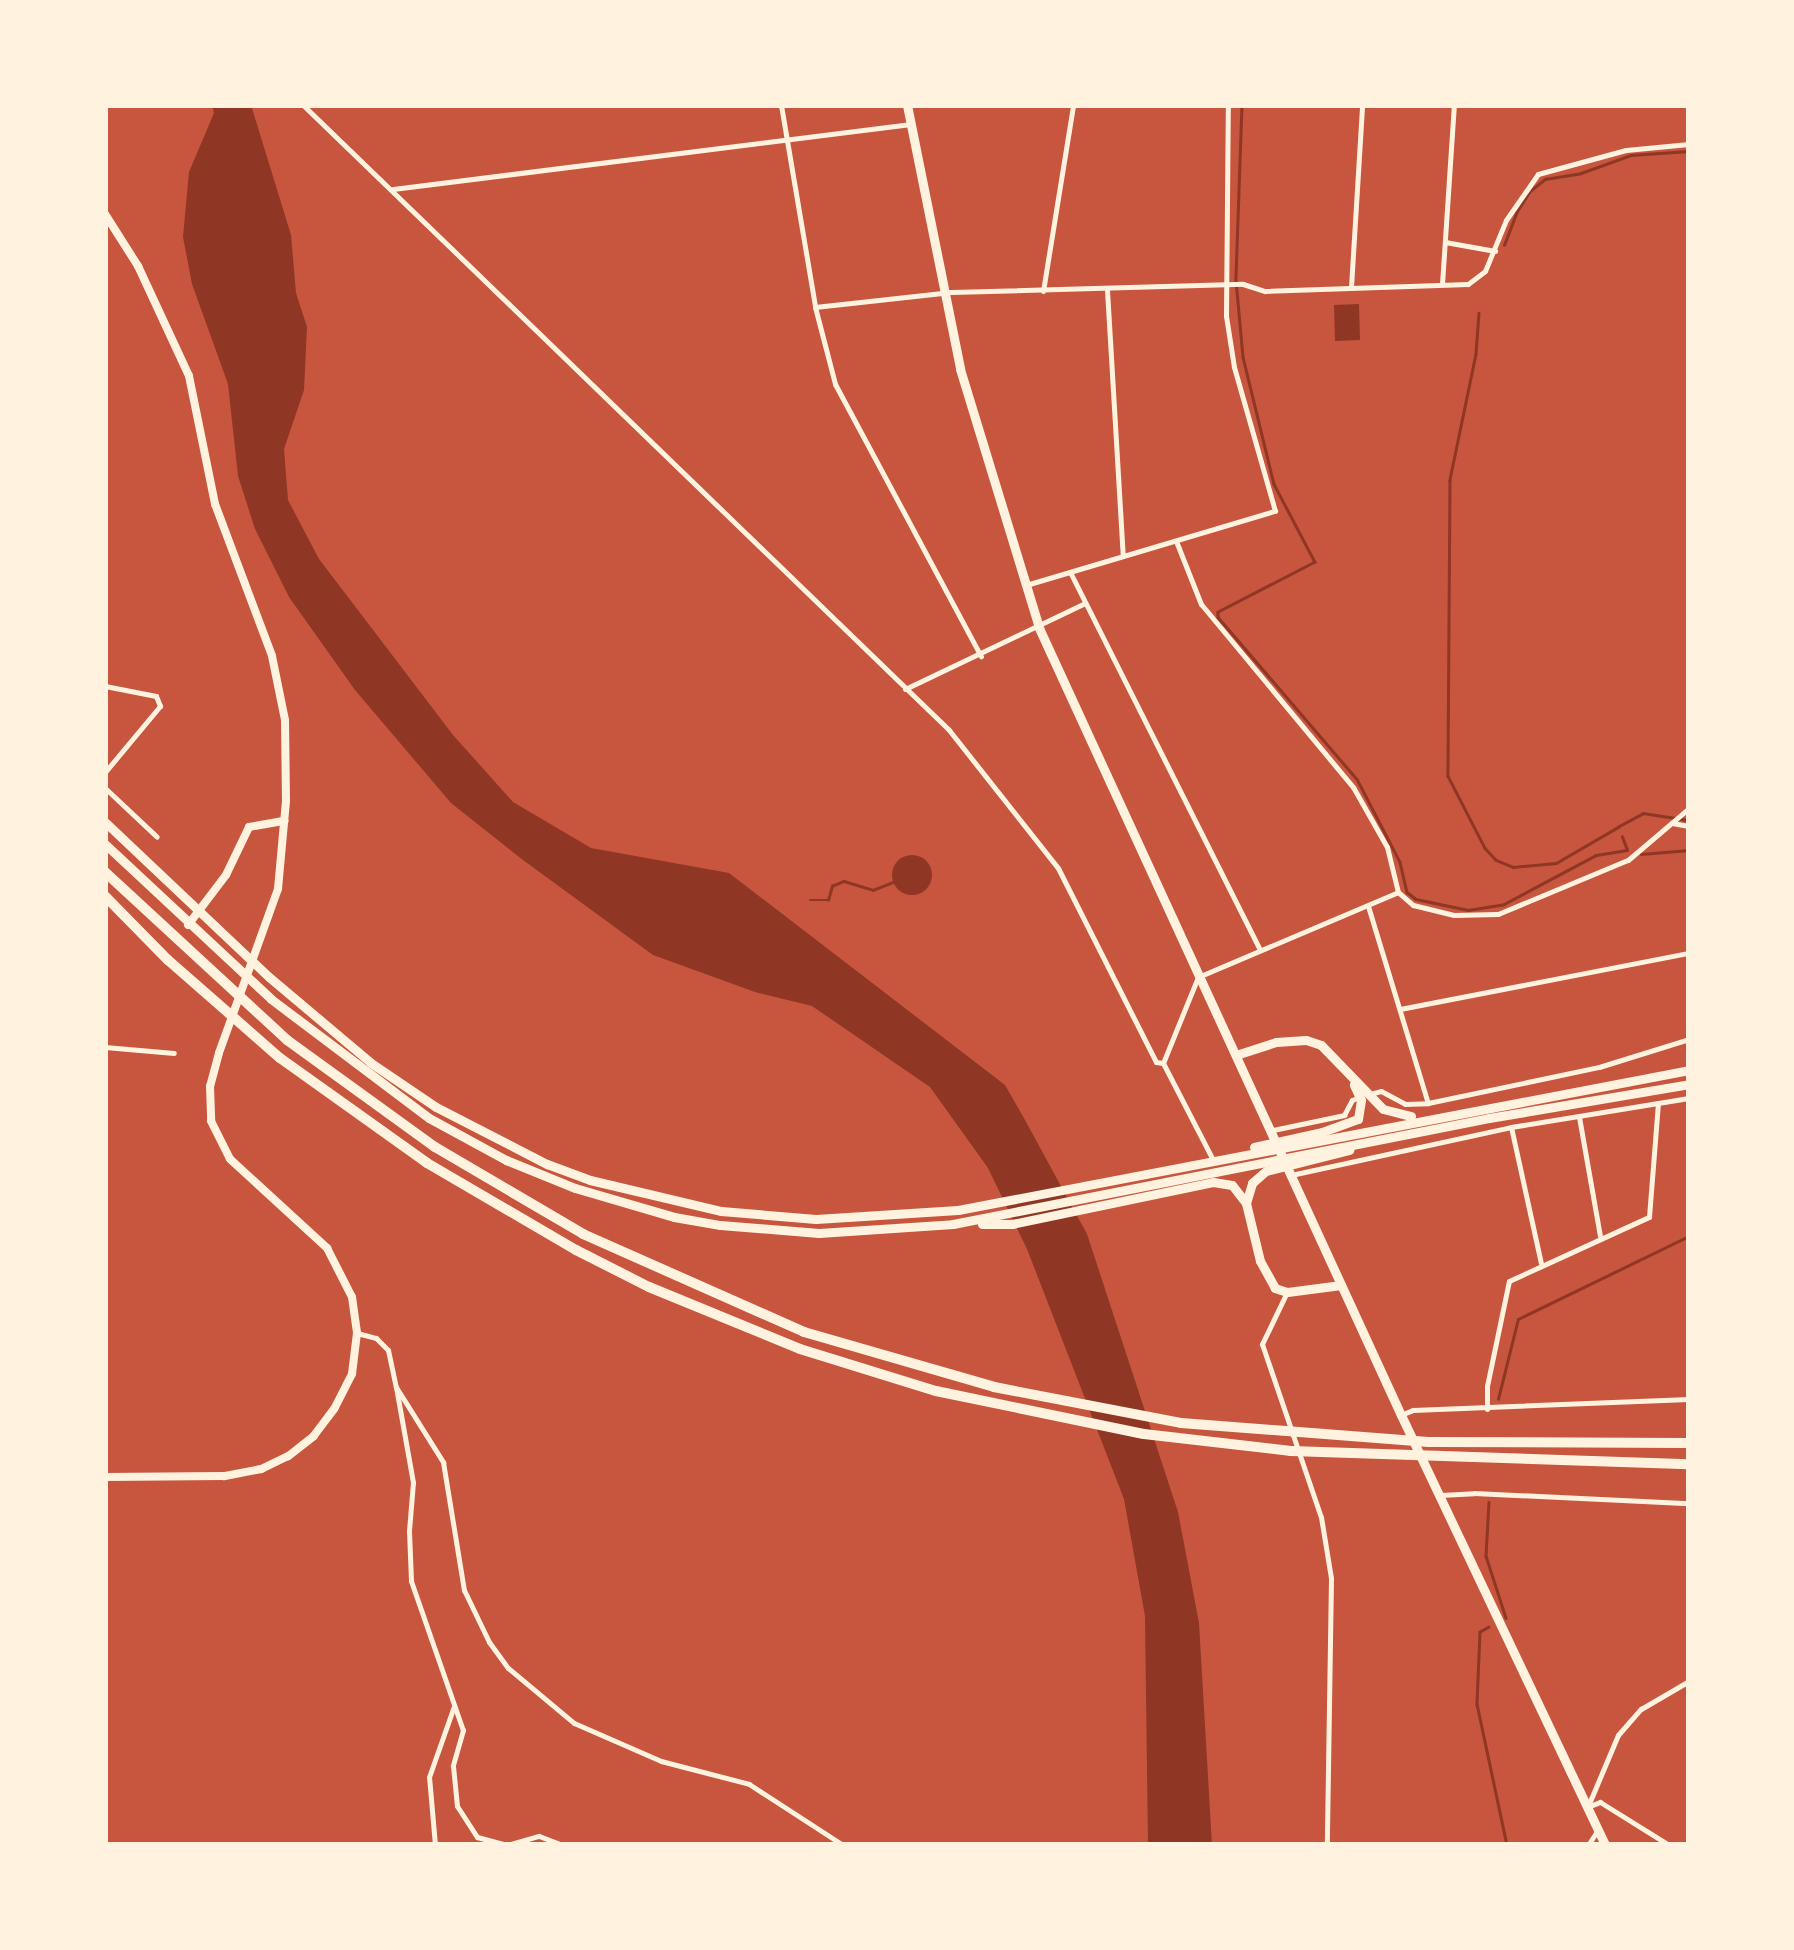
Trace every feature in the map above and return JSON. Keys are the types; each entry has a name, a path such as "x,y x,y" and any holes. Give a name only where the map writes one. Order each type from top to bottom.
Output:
{"highway":[{"path":"907,105 943,292 1039,628 1402,1415 1606,1845"},
{"path":"105,822 197,913 372,1063 490,1136 590,1180 692,1206 773,1217 916,1215 1192,1165 1358,1119 1362,1100 1359,1089 1348,1071 1321,1046 1306,1040 1276,1042 1236,1055"},
{"path":"105,844 188,925 333,1049 471,1143 534,1172 613,1201 690,1220 780,1230 874,1231 953,1224 1197,1182 1275,1164 1324,1159 1375,1140 1689,1084"},
{"path":"105,872 286,1040 358,1096 484,1178 664,1274 804,1332 994,1387 1138,1416 1286,1434 1428,1442 1689,1443"},
{"path":"105,896 168,960 280,1058 428,1164 576,1250 649,1287 800,1348 883,1376 1010,1409 1144,1434 1291,1451 1689,1464"},
{"path":"1266,1146 1689,1070"},
{"path":"1359,1089 1383,1109 1428,1116"},
{"path":"1246,1202 1252,1182 1275,1164"},
{"path":"1197,1182 1222,1181 1232,1185 1246,1202 1267,1280 1287,1292 1341,1284"}],"main road":[{"path":"105,214 138,266 190,376 214,504 260,621 280,690 287,762 278,889 219,1052 209,1096 211,1121 222,1147 328,1248 352,1297 357,1333 352,1374 334,1410 314,1436 288,1456 261,1468 224,1476 105,1477"},
{"path":"188,925 226,875 249,826 284,822"}],"street":[{"path":"303,105 950,730 1033,830 1058,868 1156,1062 1162,1063"},
{"path":"781,105 815,308 835,384 981,656"},
{"path":"1043,291 1073,105"},
{"path":"1024,585 1275,511 1234,366 1226,284 1228,105"},
{"path":"1351,287 1362,105"},
{"path":"1442,284 1454,105"},
{"path":"393,190 911,124"},
{"path":"815,308 943,292 1226,284 1242,284 1264,292 1475,281 1495,252 1517,200 1538,174 1626,150 1689,144"},
{"path":"1446,242 1495,252"},
{"path":"1107,290 1123,556"},
{"path":"1176,541 1201,604 1353,787 1387,846 1398,892 1428,911 1498,914 1628,860 1689,808"},
{"path":"1070,572 1260,949"},
{"path":"905,689 1085,604"},
{"path":"105,686 156,696 160,706 105,772"},
{"path":"105,788 157,837"},
{"path":"1672,822 1689,826"},
{"path":"1162,1063 1198,977 1398,892"},
{"path":"1368,906 1428,1103"},
{"path":"1400,1009 1689,953"},
{"path":"1270,1131 1344,1114 1352,1100 1382,1091 1405,1104 1428,1103 1688,1044"},
{"path":"105,1048 174,1053"},
{"path":"1162,1063 1214,1160"},
{"path":"1291,1176 1511,1127 1689,1098"},
{"path":"1486,1410 1487,1386 1509,1281 1600,1236 1649,1217 1658,1104"},
{"path":"1579,1116 1600,1236"},
{"path":"1309,1123 1326,1166"},
{"path":"1511,1127 1541,1263"},
{"path":"1287,1292 1262,1344 1321,1517 1331,1578 1327,1845"},
{"path":"357,1333 376,1338 388,1350 396,1387 414,1482 408,1542 412,1581 463,1730 452,1766 458,1806 476,1837 506,1845 539,1836 563,1845"},
{"path":"396,1387 443,1462 464,1590 489,1642 508,1668 574,1723 660,1761 750,1784 832,1842 843,1845"},
{"path":"1402,1415 1413,1410 1689,1399"},
{"path":"1440,1495 1474,1493 1689,1504"},
{"path":"1586,1808 1594,1800 1618,1735 1641,1709 1689,1681"},
{"path":"435,1845 429,1776 455,1703"},
{"path":"1586,1808 1600,1802 1668,1845"},
{"path":"1588,1845 1598,1829"}],"shaded area":[{"path":"212,105 251,105 291,235 296,293 307,327 304,390 284,449 288,500 319,559 453,735 513,802 591,848 729,873 1005,1085 1087,1234 1178,1512 1199,1623 1212,1845 1148,1845 1145,1616 1124,1499 1027,1249 988,1168 930,1087 812,1006 755,992 653,955 523,860 451,803 355,690 289,597 255,529 238,476 228,384 192,284 183,237 189,172 214,113"},
{"path":"1359,304 1360,340 1335,341 1334,305"},
{"path":"912,855 926,861 932,875 926,889 912,895 898,889 892,875 898,861"}],"waterway":[{"path":"1242,105 1236,280 1243,357 1274,484 1315,562 1218,612 1218,617 1357,779 1400,862 1407,892 1416,899 1468,910 1504,904 1596,855 1627,850 1622,837"},
{"path":"1504,245 1529,192 1545,179 1581,173 1631,155 1689,151"},
{"path":"1479,313 1476,354 1450,480 1448,776 1485,848 1496,860 1513,867 1556,863 1618,827"},
{"path":"1619,826 1643,813 1689,820"},
{"path":"1641,854 1689,850"},
{"path":"810,900 828,900 832,886 844,881 873,890 893,882"},
{"path":"1498,1399 1518,1319 1689,1236"},
{"path":"1489,1502 1486,1556 1506,1618"},
{"path":"1489,1627 1480,1632 1477,1704 1507,1845"}]}
